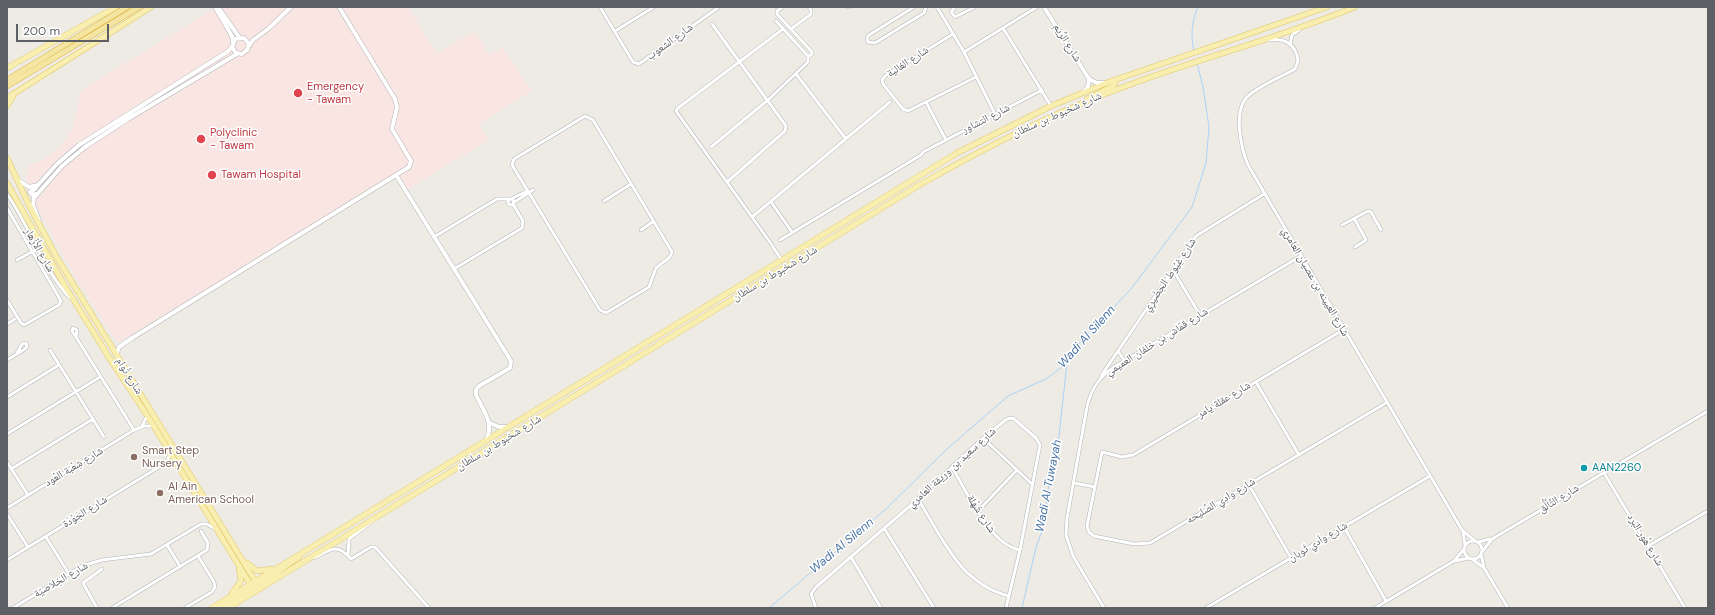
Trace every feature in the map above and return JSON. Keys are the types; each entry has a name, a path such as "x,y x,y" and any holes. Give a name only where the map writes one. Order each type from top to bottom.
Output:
{"highway":[{"path":"7,80 127,7"},
{"path":"7,86 139,7"}],"main road":[{"path":"7,69 116,7"},
{"path":"7,98 151,7"},
{"name":"شارع شخبوط بن سلطان","path":"228,608 276,568 957,153 1051,106 1110,81 1327,7"},
{"name":"شارع شخبوط بن سلطان","path":"212,608 227,598 305,561 940,174 1010,136 1081,103 1174,68 1261,41 1355,7"},
{"path":"1081,103 1098,92 1114,85 1114,82 1110,81"},
{"path":"7,106 16,92"},
{"name":"شارع تُوام","path":"8,160 39,225 109,344 242,558 255,586"},
{"name":"شارع تُوام","path":"7,183 76,303 148,416 219,533 255,586"},
{"path":"220,608 294,562 302,553"},
{"path":"235,558 245,573 248,573 249,571"},
{"path":"227,598 238,587 240,581 240,570 235,558"},
{"path":"242,558 257,571 276,568"}],"street":[{"path":"215,7 232,36 232,44 237,54"},
{"path":"218,7 249,46"},
{"path":"36,194 31,194 31,191 79,145 227,52 232,44 242,38 253,37 264,30 288,7"},
{"path":"39,225 33,202 36,194 62,166 80,151 168,94 237,54 245,53 253,40 268,29 291,7"},
{"path":"116,355 120,346 132,338 408,169 411,162 392,129 397,108 396,101 339,7"},
{"name":"شارع الشعوب","path":"600,7 633,62 639,64 719,7"},
{"path":"614,31 654,7"},
{"path":"711,7 713,11"},
{"path":"711,147 768,100 808,62 808,57 812,54 812,52 777,14 782,7"},
{"path":"791,29 811,14 809,7"},
{"path":"914,7 870,34 868,41 874,43 925,12 926,7"},
{"path":"937,7 964,52 995,114"},
{"path":"952,15 951,10 955,7"},
{"path":"952,15 958,17 975,7"},
{"path":"964,52 1037,7"},
{"name":"شارع الرِّيم","path":"1044,7 1089,79"},
{"path":"944,20 952,15"},
{"path":"899,16 904,25"},
{"path":"776,21 808,57"},
{"path":"712,24 786,125 786,130 728,182"},
{"path":"1261,41 1282,39 1290,45 1292,35 1307,25"},
{"path":"781,260 728,182 676,111 783,28"},
{"path":"1003,28 1051,106"},
{"name":"شارع الغالية","path":"953,34 883,78 884,84 904,110 909,111 976,77"},
{"name":"شارع العيينه بن عصيان العامري","path":"1290,45 1298,59 1296,67 1249,95 1241,108 1240,130 1243,151 1250,170 1462,530 1465,545"},
{"path":"796,74 846,139"},
{"path":"1082,93 1088,87 1089,79 1097,83 1110,81"},
{"path":"168,94 168,90 176,83"},
{"name":"شارع التشاور","path":"780,240 929,149 1042,90"},
{"path":"752,217 890,102"},
{"path":"926,102 946,140"},
{"path":"585,116 593,120 631,184 672,250 671,255 656,268 651,284 647,289 608,313 604,313 600,310 527,192 512,167 512,161 585,116"},
{"path":"396,175 512,363 508,369 479,386 476,390 476,395 490,423 486,440"},
{"path":"17,179 28,187 36,186 42,182"},
{"path":"604,201 631,184"},
{"path":"511,202 533,190"},
{"name":"شارع الأَزْهار","path":"7,194 37,249 61,286 76,303"},
{"name":"شارع غِيُوط الحِضَيرِي","path":"1099,381 1173,270 1199,234 1264,194"},
{"path":"434,237 496,199 511,202 515,208 523,221 522,228 454,269"},
{"path":"771,202 792,232"},
{"path":"7,208 60,297 61,302 24,325 21,323 7,300"},
{"path":"1342,225 1365,211 1369,211 1381,230"},
{"path":"1354,218 1366,239 1365,242 1355,247"},
{"path":"641,230 654,221"},
{"path":"17,260 37,249"},
{"name":"شارع قمّاش بن خلفان العميمي","path":"1104,608 1073,556 1067,540 1066,524 1089,401 1093,389 1108,371 1124,360 1301,256"},
{"path":"1173,270 1178,276 1200,315"},
{"path":"1169,276 1178,276"},
{"path":"7,323 15,319"},
{"name":"شارع عقلة يامر","path":"1102,452 1122,457 1133,455 1343,330"},
{"path":"76,337 134,430"},
{"path":"109,344 118,344 132,338"},
{"path":"50,350 104,437"},
{"path":"1118,351 1124,360"},
{"path":"7,360 17,353"},
{"path":"7,397 59,365"},
{"path":"7,434 100,377"},
{"path":"1256,382 1299,455"},
{"name":"شارع وادِي الصِّليحه","path":"1102,452 1087,526 1089,532 1094,536 1142,545 1155,541 1386,403"},
{"name":"شارع التَّألُّق","path":"1482,553 1492,539 1708,411"},
{"path":"142,426 148,416"},
{"name":"شارع سعيد بن وريقة العامري","path":"816,608 811,594 816,587 918,498 983,438 1010,418 1017,420 1036,438 1040,445 1020,550 1006,608"},
{"path":"11,469 93,419"},
{"path":"490,423 499,427 506,427"},
{"name":"شارع شِعْبَة العُود","path":"7,508 134,430 142,426 154,426"},
{"path":"983,438 1033,485"},
{"name":"شارع الجَوْدَة","path":"7,560 163,464 168,460 171,453"},
{"name":"شارع الجَوْدَة","path":"163,464 176,462"},
{"path":"7,463 28,495"},
{"name":"شارع شَهْلة","path":"952,467 993,534 1005,545 1020,550"},
{"path":"978,511 1017,470"},
{"name":"شارع هُور البَرد","path":"1604,472 1685,608"},
{"name":"شارع واَدي ثَوبان","path":"1206,608 1430,476"},
{"path":"1074,483 1095,487"},
{"path":"1249,485 1291,558"},
{"path":"918,498 955,559 967,574 990,590 1009,596"},
{"path":"1648,546 1708,511"},
{"path":"7,514 28,548"},
{"path":"348,555 349,539 376,518"},
{"name":"شارع الخِلاصيّة","path":"13,608 69,574 92,562 144,555 167,546 201,524 207,524 219,533"},
{"path":"1344,527 1386,601"},
{"path":"884,528 934,608"},
{"path":"112,608 207,550 208,545 200,530"},
{"name":"شارع العيينه بن عصيان العامري","path":"1462,530 1476,541"},
{"path":"46,536 69,574"},
{"name":"شارع التَّألُّق","path":"1476,541 1492,539"},
{"path":"1375,608 1454,561 1468,542 1476,541 1482,547 1484,568 1508,608"},
{"path":"167,546 180,566"},
{"path":"305,561 332,549 341,550 351,559 371,547 376,548 430,608"},
{"path":"1464,549 1466,556 1484,568"},
{"path":"1454,561 1477,558 1482,553"},
{"path":"185,608 212,592 214,586 214,582 198,556"},
{"path":"851,557 881,608"},
{"path":"97,608 83,586 83,583 85,580 102,569"}],"shaded area":[{"name":"Tawam Hospital","path":"217,7 408,7 437,53 475,31 489,55 503,47 532,91 479,124 489,140 408,189 398,174 118,343 75,277 28,190 26,176 30,165 45,159 60,147 74,125 81,90"}],"waterway":[{"name":"Wadi Al Silenn","path":"1194,50 1192,28 1198,7"},
{"name":"Wadi Al Silenn","path":"769,608 886,509 948,448 1008,396 1046,379 1067,363 1078,345 1131,289 1192,207 1206,163 1209,127 1203,87 1197,63"},
{"name":"Wadi Al Tuwayah","path":"1022,608 1036,547 1041,534 1048,496 1049,472 1059,436 1067,363"}],"place":[{"name":"Emergency - Tawam","path":"298,93"},
{"name":"Polyclinic - Tawam","path":"201,139"},
{"name":"Tawam Hospital","path":"212,175"},
{"name":"Smart Step Nursery","path":"134,457"},
{"name":"AAN2260","path":"1584,468"},
{"name":"Al Ain American School","path":"160,493"}]}
